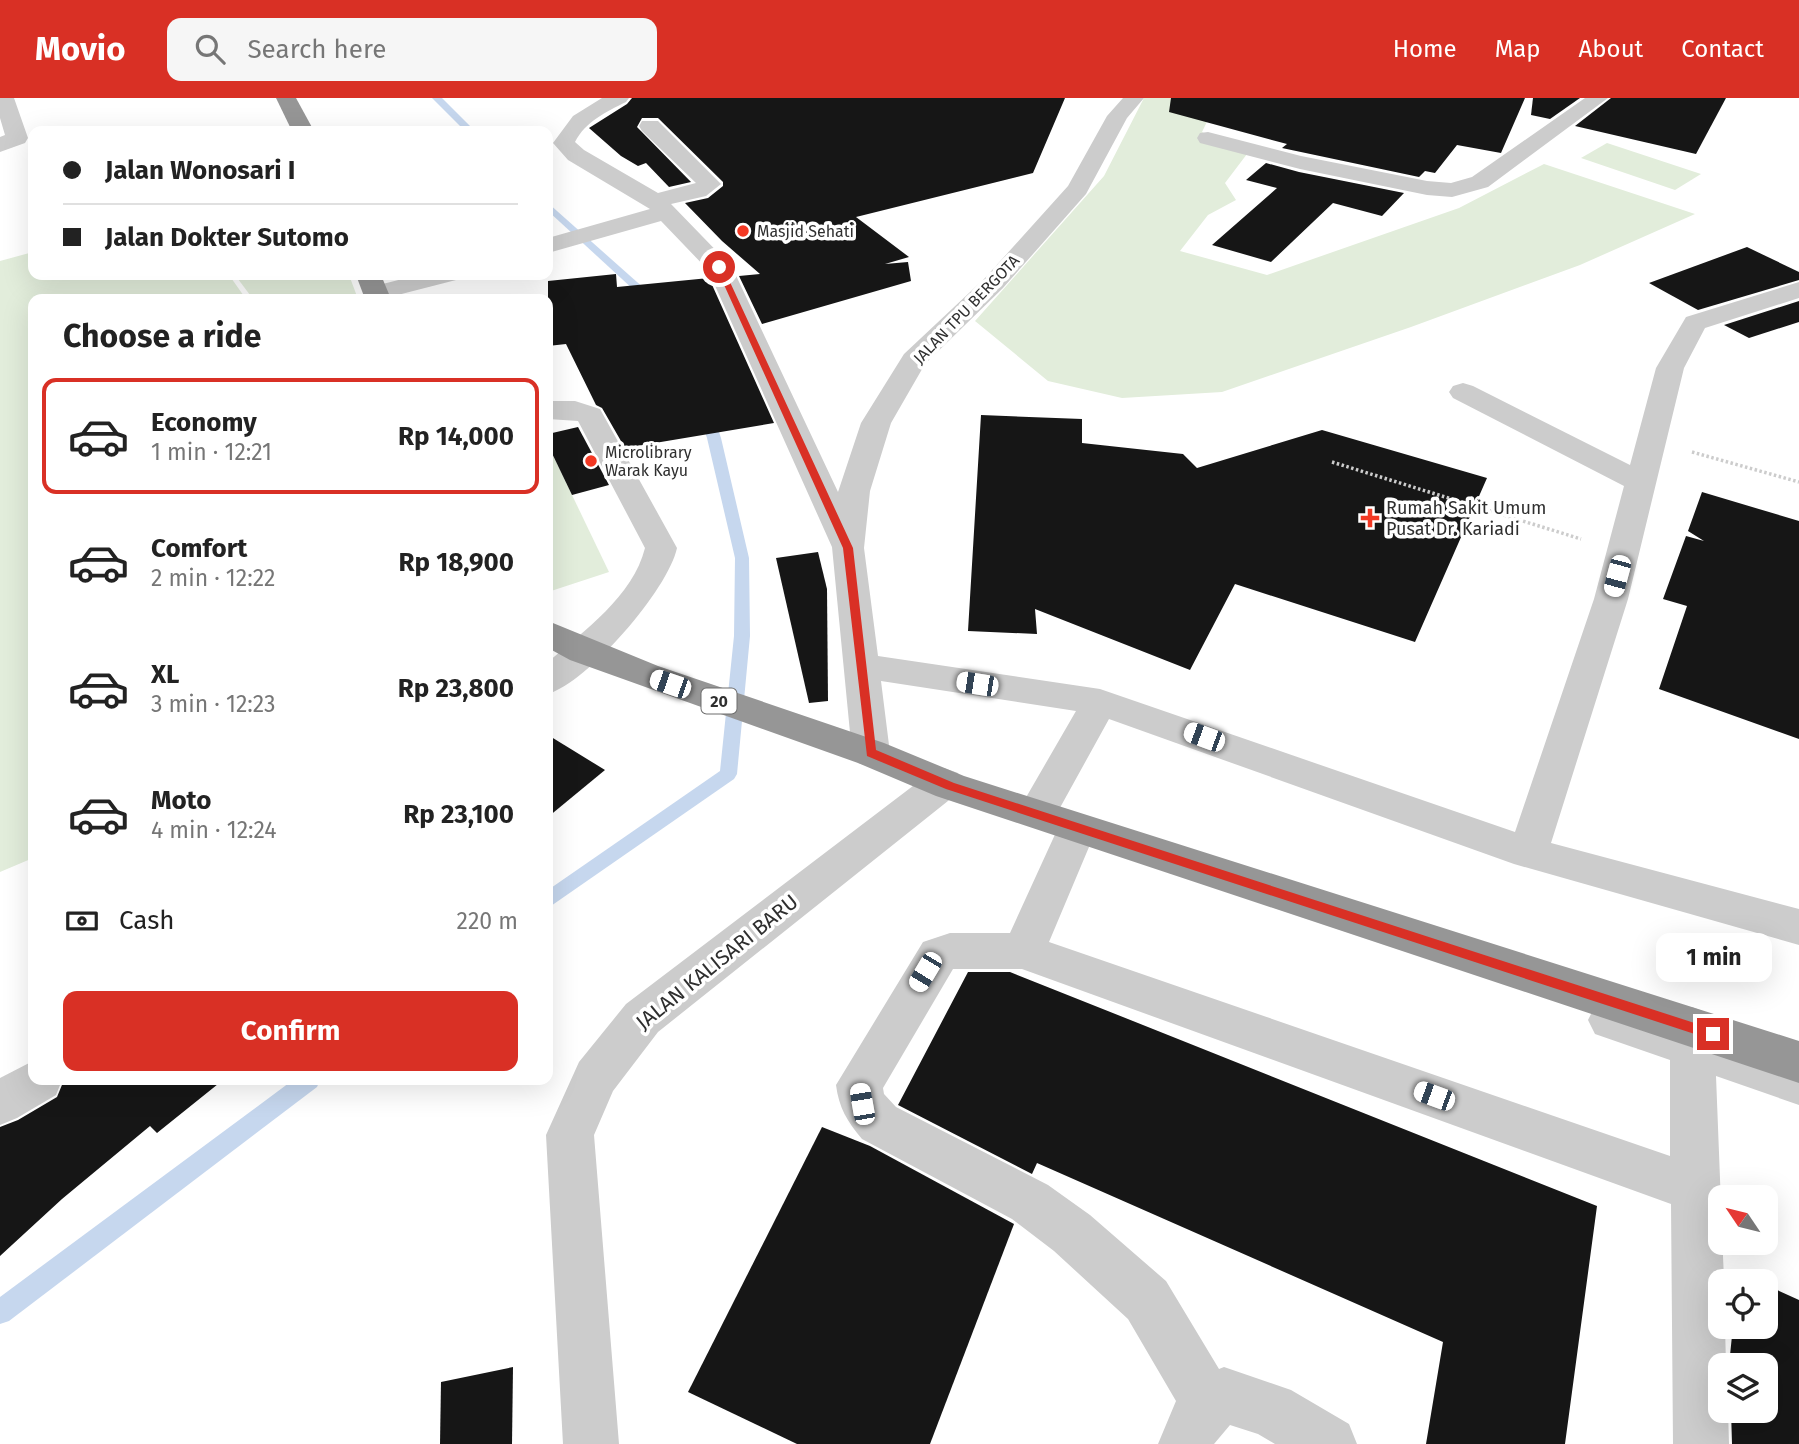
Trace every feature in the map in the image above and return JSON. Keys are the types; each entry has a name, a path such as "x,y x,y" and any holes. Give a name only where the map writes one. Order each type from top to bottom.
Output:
{"highway":[{"path":"286,98 300,126"},
{"name":"20","path":"553,636 582,651 645,676 871,753 947,784"},
{"path":"1692,1038 1799,1062"}],"street":[{"path":"0,145 17,138 4,98"},
{"path":"619,98 597,108 579,121 564,143 576,155 657,210 719,267 848,548"},
{"name":"JALAN TPU BERGOTA","path":"871,753 848,548 854,491 876,423 914,360 994,283 1079,189 1118,116 1134,98"},
{"path":"1208,138 1300,162 1427,188 1452,190 1480,182 1598,98"},
{"path":"553,244 657,210 710,184 650,126"},
{"path":"374,289 421,280"},
{"path":"1528,853 1595,652 1624,552 1670,368 1695,323 1799,290"},
{"path":"1463,392 1640,482"},
{"path":"553,411 575,410 590,415 661,548 661,561 632,602 553,677"},
{"path":"862,666 1100,702 1528,853 1799,927"},
{"path":"1023,951 1100,702"},
{"path":"947,784 947,791 1062,826 1692,1038 1799,1084"},
{"name":"JALAN KALISARI BARU","path":"591,1444 570,1135 596,1077 642,1018 947,784"},
{"path":"1329,1444 1271,1410 1223,1395 1198,1424 1147,1300 1072,1233 1030,1202 878,1123 862,1104 859,1085 938,955 950,951 1023,951 1696,1189"},
{"path":"1692,1038 1701,1444"},
{"path":"0,1103 30,1085"}],"path":[{"path":"1687,451 1799,482"},
{"path":"1332,462 1624,552"}],"green space":[{"path":"1144,98 1229,98 1216,103 1202,132 1247,154 1225,183 1236,200 1208,215 1180,251 1267,275 1459,208 1544,164 1695,214 1580,265 1222,392 1122,398 1048,381 975,321 1104,176"},
{"path":"1607,143 1701,174 1675,190 1581,158"},
{"path":"28,253 28,280 233,280 242,294 28,294 28,860 0,872 0,261"},
{"path":"239,280 351,280 356,294 249,294"},
{"path":"553,455 609,572 553,590"}],"building":[{"path":"632,98 1065,98 1033,173 856,217 909,257 885,264 908,262 911,281 762,324 739,276 760,274 722,241 685,203 708,198 723,186 723,182 658,118 642,118 637,127 691,182 669,187 646,163 638,166 621,156 589,128"},
{"path":"1171,98 1525,98 1501,153 1457,145 1435,173 1425,171 1419,177 1282,148 1287,144 1169,112"},
{"path":"1533,98 1580,98 1550,119 1531,115"},
{"path":"1611,98 1726,98 1696,154 1575,126"},
{"path":"1266,163 1404,193 1382,216 1333,203 1271,262 1212,245 1277,188 1246,180"},
{"path":"1747,247 1799,272 1799,280 1698,310 1649,283"},
{"path":"616,274 617,287 709,278 774,423 625,448 602,408 596,405 566,344 553,345 553,294 548,294 548,281"},
{"path":"1799,301 1799,322 1749,338 1724,325"},
{"path":"981,415 1082,419 1082,443 1183,454 1197,468 1322,430 1487,478 1415,642 1235,584 1190,670 1035,609 1037,634 968,631"},
{"path":"578,427 609,485 572,495 553,455 553,433"},
{"path":"1702,492 1799,521 1799,739 1659,689 1687,606 1663,599 1686,536 1704,541 1688,531"},
{"path":"818,552 827,589 828,701 809,703 776,558"},
{"path":"553,738 605,770 553,813"},
{"path":"968,972 1010,972 1597,1206 1565,1444 1426,1444 1443,1342 1037,1163 1032,1174 898,1105"},
{"path":"62,1085 217,1085 157,1133 150,1126 62,1199 0,1256 0,1127 18,1120 57,1097"},
{"path":"822,1127 870,1146 1014,1224 930,1444 797,1444 688,1392"},
{"path":"1778,1290 1799,1300 1799,1444 1732,1444 1731,1423 1778,1423 1778,1353 1730,1353 1732,1339 1778,1339"},
{"path":"513,1367 512,1444 440,1444 441,1382"}],"waterway":[{"path":"437,98 465,126"},
{"path":"553,211 651,300"},
{"path":"553,896 728,774 742,636 742,558 714,438 705,411"},
{"path":"0,1312 302,1085"}],"place":[{"name":"Masjid Sehati","path":"743,231"},
{"name":"Microlibrary Warak Kayu","path":"591,461"},
{"name":"Rumah Sakit Umum Pusat Dr. Kariadi","path":"1370,518"}],"route":[{"path":"719,267 848,548 871,753 950,786 1713,1034"}]}
